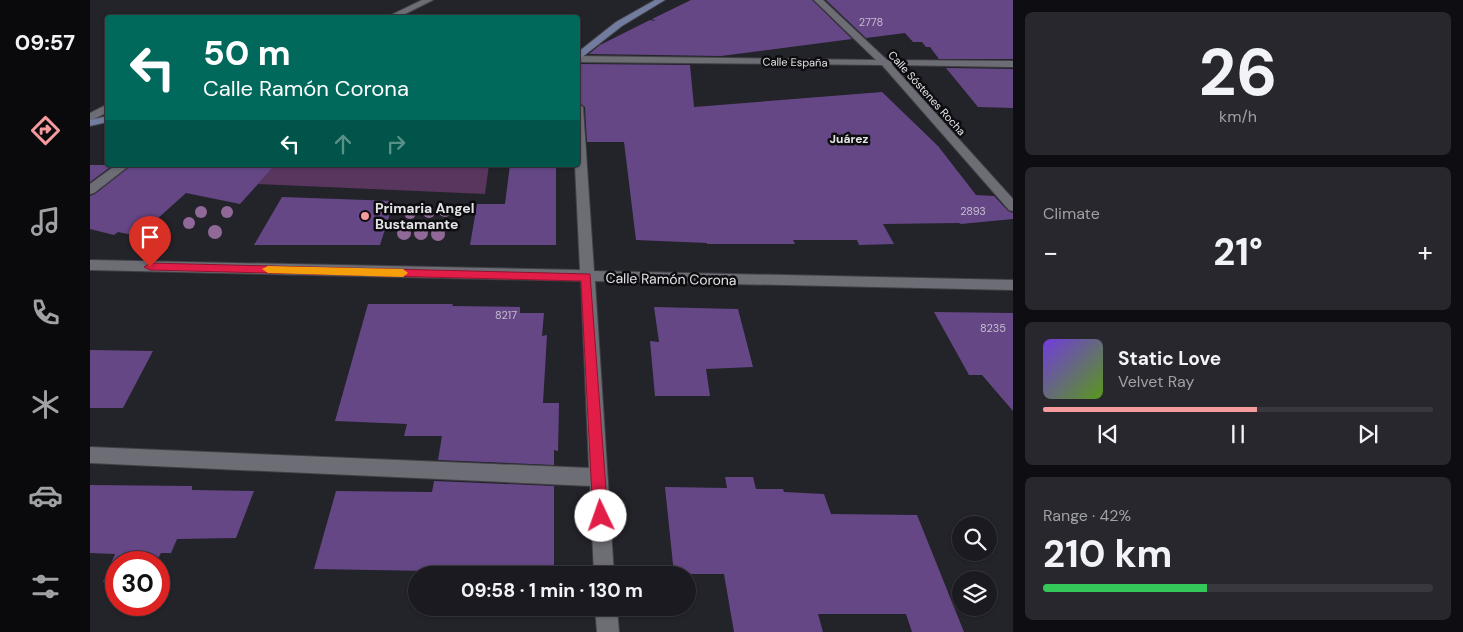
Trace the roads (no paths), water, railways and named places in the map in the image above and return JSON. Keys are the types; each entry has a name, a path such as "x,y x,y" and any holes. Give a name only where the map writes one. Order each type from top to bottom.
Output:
{"street":[{"path":"396,15 429,0"},
{"path":"580,55 619,24 661,0"},
{"name":"Calle Sóstenes Rocha","path":"818,0 885,63 1013,207"},
{"name":"Calle España","path":"580,57 1013,64"},
{"path":"90,118 105,109"},
{"path":"90,123 105,120"},
{"path":"580,165 603,566"},
{"path":"90,190 121,167"},
{"name":"Calle Ramón Corona","path":"90,265 1013,285"},
{"path":"90,455 598,478"},
{"path":"607,616 608,632"}],"place":[{"name":"Primaria Angel Bustamante","path":"365,216"}],"district":[{"name":"Juárez","path":"849,139"}]}
